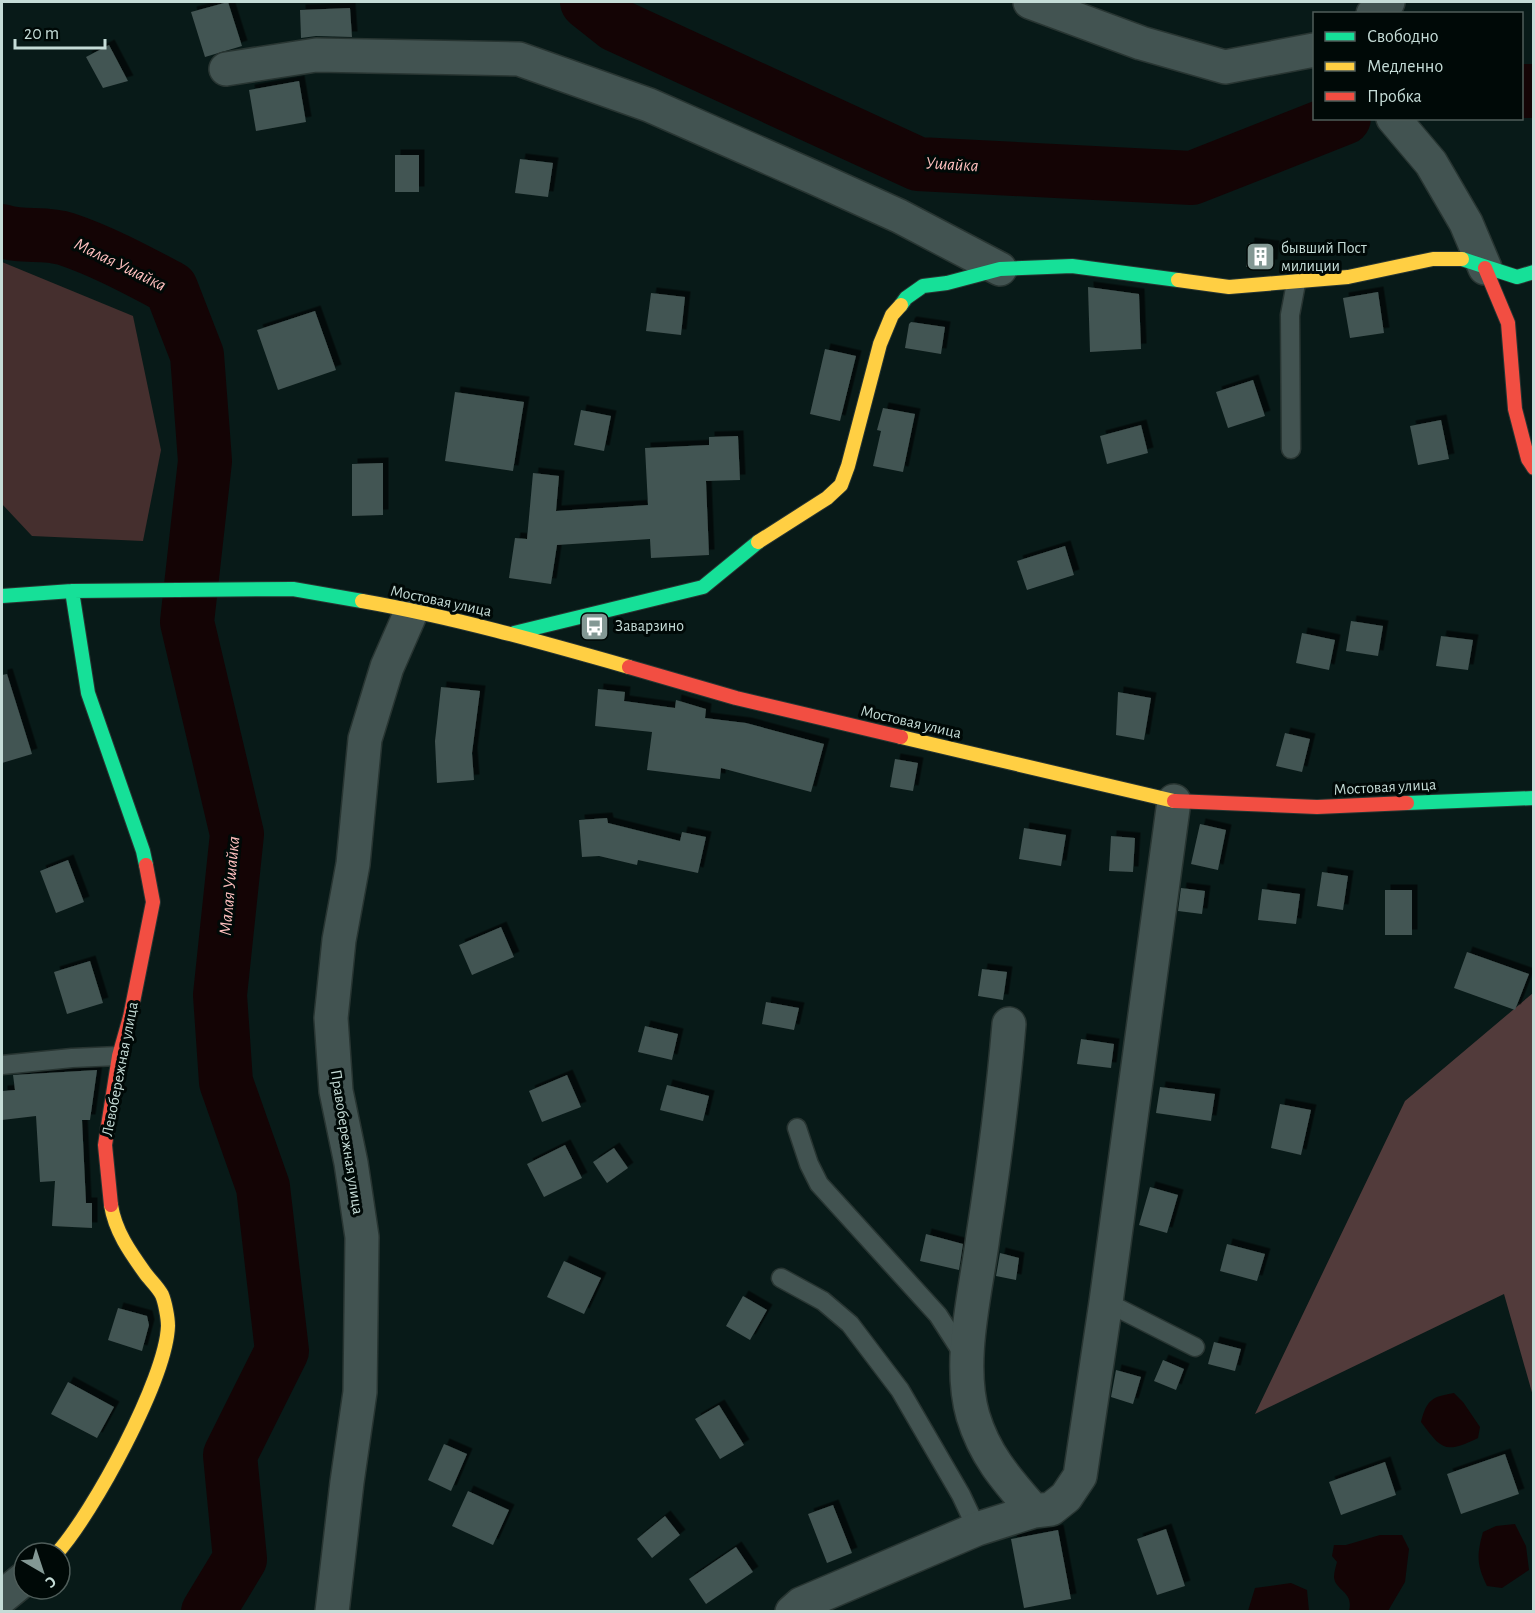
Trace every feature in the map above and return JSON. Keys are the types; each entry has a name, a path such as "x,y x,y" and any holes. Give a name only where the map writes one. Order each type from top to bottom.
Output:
{"street":[{"path":"1030,2 1141,43 1226,67 1313,50"},
{"path":"1376,12 1388,2"},
{"path":"226,69 316,55 519,59 649,105 899,216 1000,269"},
{"path":"1394,120 1431,163 1466,223 1508,323 1515,410 1528,459 1533,468"},
{"path":"511,633 703,587 762,539 827,498 841,485 848,466 880,344 892,315 906,298 923,286 947,283 1000,269 1072,266 1229,287 1348,277 1433,259 1461,259 1517,277 1533,272"},
{"name":"Мостовая улица","path":"2,596 72,591 292,589 412,610 511,633 736,698 1174,801 1317,807 1533,798"},
{"name":"Левобережная улица","path":"68,1541 74,1535 140,1413 162,1359 168,1325 162,1294 125,1246 111,1208 105,1145 119,1056 130,1017 153,902 143,851 88,693 72,591"},
{"name":"Правобережная улица","path":"332,1611 346,1482 360,1392 362,1237 351,1163 336,1091 332,1018 339,940 353,864 365,739 387,667 412,610"},
{"path":"792,1611 801,1604 977,1529 1034,1511 1051,1509 1066,1497 1080,1476 1107,1302 1174,801"},
{"path":"1009,1024 1002,1108 966,1359 972,1414 983,1444 998,1469 1034,1511"}],"lane":[{"path":"1291,448 1290,315 1296,283"},
{"path":"2,1065 119,1056"},
{"path":"797,1128 809,1164 819,1184 938,1315 966,1359"},
{"path":"782,1278 823,1301 850,1324 900,1390 961,1495 977,1529"},
{"path":"1107,1302 1195,1347"}],"shaded area":[{"path":"2,262 133,316 161,450 143,541 32,536 2,504"},
{"path":"1533,993 1533,1396 1504,1294 1255,1414 1405,1101"},
{"path":"1454,1393 1480,1427 1478,1438 1451,1447 1440,1444 1434,1439 1421,1422 1432,1400"},
{"path":"1515,1524 1526,1546 1529,1570 1502,1588 1487,1586 1479,1559 1483,1532 1496,1526"},
{"path":"1380,1535 1402,1535 1409,1549 1405,1582 1388,1611 1349,1611 1349,1599 1335,1582 1337,1562 1332,1556 1334,1545 1346,1545"},
{"path":"1291,1583 1307,1590 1309,1611 1248,1611 1255,1588"}],"building":[{"path":"228,2 242,46 205,57 191,12"},
{"path":"350,8 352,37 301,38 300,10"},
{"path":"109,45 128,81 103,88 86,57"},
{"path":"299,81 306,122 256,131 249,90"},
{"path":"395,155 419,155 419,192 395,192"},
{"path":"520,159 553,163 548,197 515,193"},
{"name":"бывший Пост милиции","path":"1249,243 1274,246 1272,265 1246,267"},
{"path":"1088,287 1139,294 1141,349 1090,352"},
{"path":"1378,292 1384,333 1350,338 1343,298"},
{"path":"651,293 685,297 681,335 646,331"},
{"path":"315,311 336,370 278,390 257,330"},
{"path":"911,322 945,327 941,354 905,348"},
{"path":"825,349 856,356 840,421 810,414"},
{"path":"1253,380 1265,416 1228,428 1216,392"},
{"path":"455,392 524,402 513,471 445,461"},
{"path":"883,408 915,414 903,472 873,466 881,431 877,430"},
{"path":"581,410 611,416 604,451 574,445"},
{"path":"1441,420 1449,459 1418,465 1410,426"},
{"path":"1141,425 1148,453 1107,464 1100,436"},
{"path":"738,436 740,480 706,481 709,555 651,558 650,539 557,545 551,584 509,578 515,538 527,539 533,473 559,476 556,511 648,505 645,448 709,445 709,437"},
{"path":"383,463 383,515 352,516 352,464"},
{"path":"1065,546 1074,575 1027,590 1017,561"},
{"path":"1351,621 1383,626 1378,656 1346,651"},
{"path":"1302,633 1335,640 1329,670 1296,663"},
{"path":"1441,636 1473,640 1468,670 1436,666"},
{"path":"7,674 32,754 2,763 2,675"},
{"path":"441,687 480,691 472,753 474,780 437,783 435,741"},
{"path":"598,689 625,692 624,701 675,708 676,700 706,709 705,718 746,723 824,744 811,792 721,768 720,779 647,770 652,732 595,726"},
{"path":"1118,692 1151,698 1144,740 1116,735"},
{"path":"1285,733 1310,739 1302,772 1276,766"},
{"path":"895,759 918,763 913,791 890,787"},
{"path":"607,818 608,823 680,841 682,832 706,837 698,873 638,860 637,865 599,856 582,857 579,820"},
{"path":"1200,824 1226,830 1218,870 1191,864"},
{"path":"1024,828 1066,835 1061,866 1019,859"},
{"path":"1111,836 1135,838 1133,872 1109,871"},
{"path":"68,860 84,902 56,913 40,871"},
{"path":"1322,872 1348,876 1343,910 1317,906"},
{"path":"1181,888 1205,891 1202,914 1178,911"},
{"path":"1262,889 1300,894 1296,924 1258,920"},
{"path":"1385,890 1412,890 1412,935 1385,935"},
{"path":"501,927 514,957 472,975 459,945"},
{"path":"1467,952 1529,974 1515,1010 1454,988"},
{"path":"90,961 103,1003 67,1014 54,972"},
{"path":"982,969 1007,972 1003,1000 978,996"},
{"path":"766,1002 799,1008 794,1030 762,1024"},
{"path":"645,1026 678,1034 672,1060 638,1052"},
{"path":"1081,1039 1114,1044 1111,1068 1077,1064"},
{"path":"97,1070 90,1120 82,1120 86,1203 92,1203 92,1228 52,1226 55,1181 40,1182 36,1116 2,1120 2,1091 15,1090 13,1075"},
{"path":"567,1075 581,1107 542,1122 529,1091"},
{"path":"667,1085 709,1096 703,1121 660,1110"},
{"path":"1160,1087 1215,1094 1211,1121 1156,1113"},
{"path":"1280,1104 1311,1110 1301,1155 1271,1148"},
{"path":"565,1145 582,1178 544,1197 527,1164"},
{"path":"614,1148 628,1168 607,1183 593,1162"},
{"path":"1150,1187 1178,1195 1167,1233 1139,1225"},
{"path":"926,1234 963,1244 959,1270 920,1261"},
{"path":"1227,1244 1265,1254 1257,1281 1220,1271"},
{"path":"1000,1253 1019,1258 1016,1280 996,1276"},
{"path":"564,1261 601,1278 584,1314 547,1297"},
{"path":"743,1296 767,1310 750,1340 726,1326"},
{"path":"118,1308 147,1316 149,1325 142,1351 108,1340"},
{"path":"1214,1342 1241,1349 1235,1371 1208,1364"},
{"path":"1163,1360 1184,1369 1176,1390 1154,1381"},
{"path":"1116,1370 1141,1377 1133,1404 1111,1397"},
{"path":"68,1382 114,1407 97,1438 51,1414"},
{"path":"719,1405 744,1445 720,1459 695,1419"},
{"path":"444,1444 467,1454 451,1491 428,1480"},
{"path":"1505,1454 1519,1494 1461,1514 1447,1474"},
{"path":"1385,1462 1396,1495 1341,1515 1329,1482"},
{"path":"468,1491 509,1510 493,1545 452,1526"},
{"path":"833,1505 852,1553 827,1563 808,1514"},
{"path":"665,1516 680,1535 652,1558 637,1539"},
{"path":"1166,1529 1185,1586 1157,1595 1137,1539"},
{"path":"1058,1530 1071,1599 1024,1608 1011,1539"},
{"path":"736,1547 753,1572 706,1604 689,1579"}],"waterway":[{"name":"Ушайка","path":"587,2 616,25 918,164 1192,178 1339,120"},
{"name":"Ушайка","path":"1523,91 1534,91"},
{"name":"Малая Ушайка","path":"2,231 66,239 106,255 171,288 197,355 205,461 187,622 237,834 220,995 226,1082 263,1187 282,1351 230,1455 240,1559 208,1612"}],"traffic: fast":[{"path":"1462,259 1517,277 1534,272"},
{"path":"901,305 906,298 923,286 947,283 1000,269 1072,266 1178,280"},
{"path":"514,633 703,587 758,542"},
{"path":"2,596 72,591 293,589 362,601"},
{"path":"72,591 88,693 146,865"},
{"path":"1407,803 1534,798"}],"traffic: slow":[{"path":"1178,280 1229,287 1348,277 1433,259 1462,259"},
{"path":"758,542 827,498 841,485 880,344 892,315 901,305"},
{"path":"362,601 463,622 629,667"},
{"path":"901,737 1174,801"},
{"path":"66,1541 107,1478 141,1411 155,1378 168,1326 162,1295 124,1241 111,1205"}],"traffic: jam":[{"path":"1485,268 1508,323 1515,409 1528,459 1534,468"},
{"path":"629,667 736,698 901,737"},
{"path":"1174,801 1317,807 1407,803"},
{"path":"111,1205 105,1145 119,1056 130,1017 153,902 146,865"}],"place":[{"name":"бывший Пост милиции","path":"1260,257"},
{"name":"Заварзино","path":"594,626"}]}
